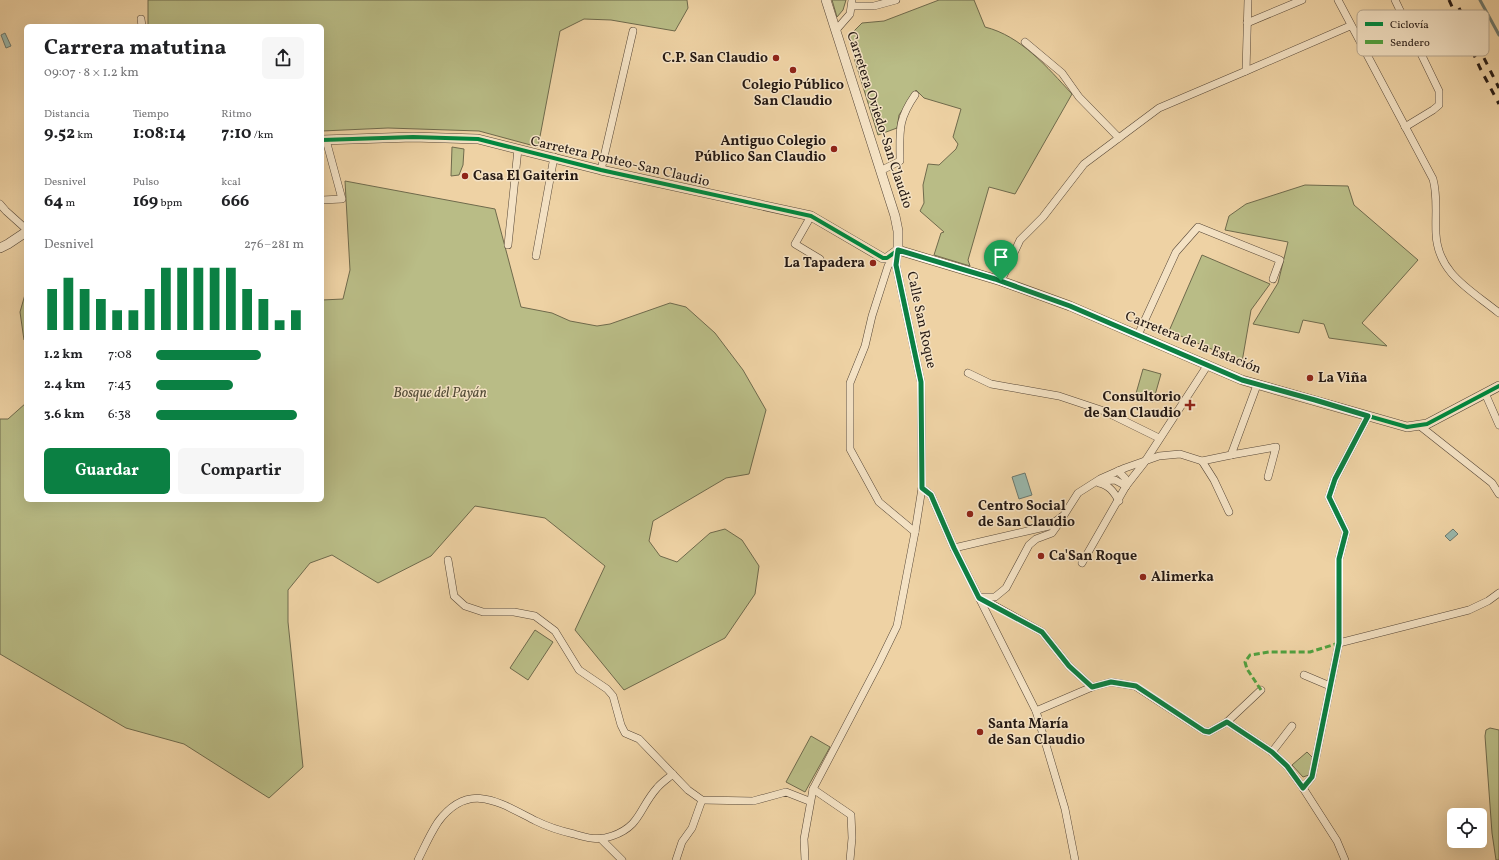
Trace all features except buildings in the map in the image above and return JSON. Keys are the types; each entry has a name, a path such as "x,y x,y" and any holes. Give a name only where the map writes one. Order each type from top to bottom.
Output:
{"street":[{"name":"Carretera Oviedo-San Claudio","path":"826,0 882,170 898,231 898,252"},
{"path":"836,30 846,20 852,3 874,6 896,0"},
{"path":"1246,71 1248,0"},
{"path":"1247,23 1302,0"},
{"path":"1338,0 1357,39"},
{"path":"1395,0 1400,10"},
{"path":"1001,281 1020,240 1043,217 1084,164 1159,108 1350,26"},
{"path":"601,170 633,31"},
{"path":"1025,42 1062,73 1079,97 1119,138"},
{"path":"1366,56 1434,179 1437,199 1437,246 1442,262 1454,276 1499,313"},
{"path":"1405,127 1439,105 1439,92 1422,56"},
{"path":"882,170 900,161 900,122 915,95"},
{"name":"Carretera Ponteo-San Claudio","path":"324,140 412,137 478,139 601,170 811,216 883,258 887,258 898,252"},
{"path":"324,140 342,199 324,200"},
{"path":"508,245 518,149"},
{"path":"536,256 554,157"},
{"path":"0,204 24,227"},
{"path":"811,216 795,244 820,259"},
{"path":"1138,335 1176,252 1198,227 1280,260 1273,279"},
{"path":"0,248 24,233"},
{"path":"898,252 888,266 872,316 865,346 850,383 850,449 879,502 915,532"},
{"name":"Carretera de la Estación","path":"898,252 1001,281 1070,306 1207,366 1257,384 1408,427 1420,426 1499,386"},
{"name":"Calle San Roque","path":"805,860 804,839 809,801 813,789 897,626 922,488 921,382 896,265 898,252"},
{"path":"1082,563 1119,501 1126,486 1144,463 1207,366"},
{"path":"968,374 991,384 1059,396 1104,411 1159,438"},
{"path":"1231,455 1257,384"},
{"path":"1485,394 1499,425"},
{"path":"1303,788 1312,777 1339,643 1339,559 1346,532 1329,497 1335,479 1368,416"},
{"path":"1420,426 1492,483 1499,494"},
{"path":"979,598 994,597 1006,588 1029,546 1036,539 1052,533 1078,493 1118,471 1144,463 1159,456 1180,454 1202,461 1276,447 1268,477"},
{"path":"1202,461 1214,480 1229,512"},
{"path":"1118,471 1125,478 1126,486"},
{"path":"1096,482 1115,480 1126,486"},
{"path":"1096,482 1106,485 1114,492 1119,501"},
{"path":"922,488 931,495 954,548 1036,711 1065,808 1075,860"},
{"path":"954,548 1049,526 1064,516"},
{"path":"448,560 454,596 466,606 482,612 514,612 535,616 555,631 579,670 607,689 613,696 621,725 625,733 639,739 673,774 702,800 753,801 786,792 809,801"},
{"path":"1339,643 1469,610 1488,601 1499,593"},
{"path":"979,598 1042,632 1069,666 1092,687"},
{"path":"1304,675 1330,686"},
{"path":"1036,711 1092,687 1111,682 1136,686 1204,731 1209,732 1227,722 1262,690"},
{"path":"1227,722 1272,752 1287,766 1337,841 1344,860"},
{"path":"1272,752 1292,726"},
{"path":"418,860 438,822 453,806 466,799 479,797 497,800 552,828 587,838 601,839 613,836 634,824 656,788 673,774"},
{"path":"813,789 850,815 852,838 850,860"},
{"path":"676,860 682,842 692,828 702,800"},
{"path":"601,839 622,860"}],"green space":[{"path":"148,0 687,0 688,8 675,31 611,20 584,19 560,31 538,147 479,131 388,128 324,131 324,24 148,24"},
{"path":"832,0 846,0 843,10 837,17"},
{"path":"939,0 974,0 985,27 998,31 1022,45 1043,63 1072,94 1015,194 989,187 968,260 970,266 934,255 941,233 944,232 920,211 924,203 923,185 928,164 939,165 956,149 958,144 953,137 961,109 924,98 916,90 899,115 897,128 878,135 855,61 850,37 862,23 884,21"},
{"path":"452,147 464,149 463,165 459,175 451,176"},
{"name":"Bosque del Payán","path":"345,181 495,209 521,307 552,313 570,321 597,326 610,324 670,303 686,307 715,333 743,370 766,410 749,474 726,478 653,521 649,541 660,556 677,562 710,533 725,529 742,540 759,566 755,594 725,638 624,690 575,630 605,566 545,518 475,506 431,556 378,583 332,555 310,563 288,590 288,622 303,767 269,798 184,744 126,728 0,654 0,419 8,419 24,405 24,502 324,502 324,300 343,299 350,270"},
{"path":"1305,185 1348,186 1354,205 1418,260 1362,323 1387,346 1329,338 1324,324 1303,320 1299,333 1253,324 1278,283 1288,242 1225,230 1229,216 1246,204"},
{"path":"1202,255 1270,284 1251,310 1242,362 1169,331"},
{"path":"24,298 24,340 20,312"},
{"path":"1143,369 1161,374 1153,402 1135,397"},
{"path":"535,630 553,642 528,680 510,668"},
{"path":"1490,728 1499,730 1499,860 1496,860 1492,833 1485,736 1486,730"},
{"path":"811,736 830,747 805,792 786,782"},
{"path":"1307,752 1313,758 1309,775 1303,777 1292,765"}],"shaded area":[{"path":"5,33 11,46 6,48 1,35"},
{"path":"1025,473 1032,495 1019,499 1012,477"},
{"path":"1453,529 1458,534 1450,541 1445,536"}],"waterway":[{"path":"1480,0 1485,10"},
{"path":"1489,17 1499,35"}],"railway":[{"path":"1449,0 1454,10"},
{"path":"1475,56 1499,104"},
{"path":"1483,56 1499,88"}],"marked path":[{"path":"1261,690 1247,669 1245,662 1250,655 1269,652 1310,652 1339,643"}],"cycle path":[{"path":"324,140 413,137 478,139 601,170 811,216 883,258 887,258 898,250"},
{"path":"898,250 1001,281 1070,306 1242,380 1407,427 1427,424 1499,386"},
{"path":"979,597 1042,632 1069,666 1092,687 1111,682 1135,686 1204,731 1209,732 1227,722 1272,752 1287,766 1303,788 1312,777 1339,643 1339,559 1346,532 1329,497 1335,479 1368,416"}],"place":[{"name":"C.P. San Claudio","path":"776,58"},
{"name":"Colegio Público San Claudio","path":"793,70"},
{"name":"Antiguo Colegio Público San Claudio","path":"834,149"},
{"name":"Casa El Gaiterin","path":"465,176"},
{"name":"La Tapadera","path":"873,263"},
{"name":"La Viña","path":"1310,378"},
{"name":"Consultorio de San Claudio","path":"1190,405"},
{"name":"Centro Social de San Claudio","path":"970,514"},
{"name":"Ca'San Roque","path":"1041,556"},
{"name":"Alimerka","path":"1143,577"},
{"name":"Santa María de San Claudio","path":"980,732"}],"route":[{"path":"898,250 938,264 1001,281 1070,306 1242,380 1368,416 1335,479 1329,497 1346,532 1339,559 1339,643 1312,777 1303,788 1287,766 1272,752 1227,722 1209,732 1204,731 1136,686 1111,682 1092,687 1069,666 1042,632 979,598 954,548 931,495 922,488 923,446 921,382 896,265 897,253 898,250"}]}
